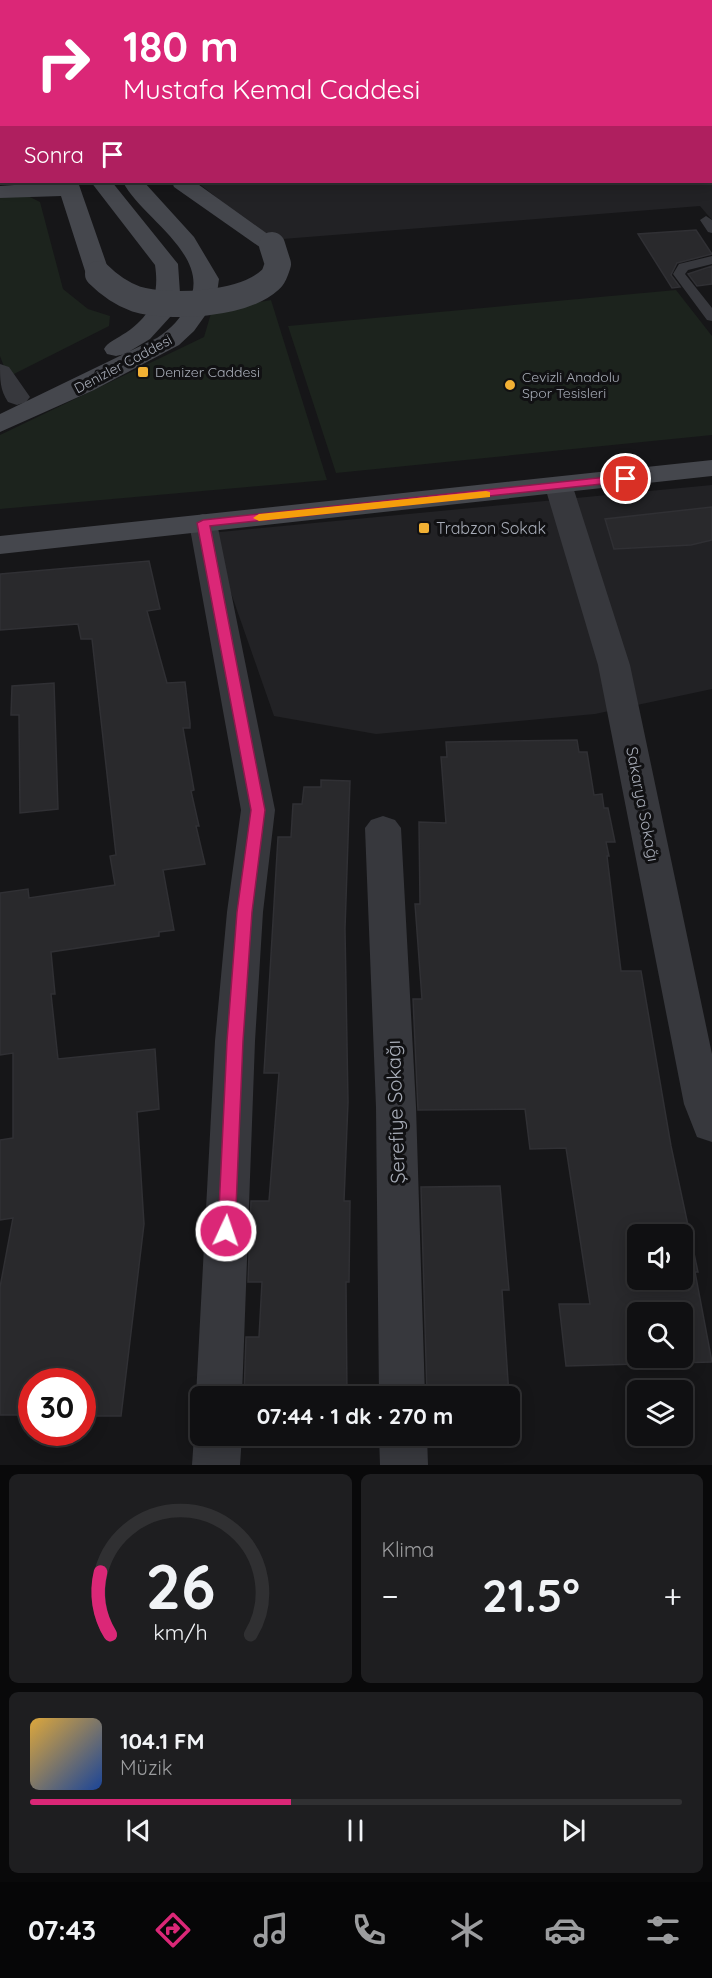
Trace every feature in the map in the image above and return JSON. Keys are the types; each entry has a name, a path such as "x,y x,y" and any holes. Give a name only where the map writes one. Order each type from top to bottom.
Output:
{"main road":[{"name":"Denizler Caddesi","path":"9,401 143,333 163,311 169,297 170,279 166,264 102,183"},
{"name":"Denizler Caddesi","path":"0,424 101,378 174,338 184,329 203,300 208,285 202,269 160,212 134,183"},
{"path":"0,192 68,185 98,274 120,291 144,301 165,304 209,303 250,292 265,285 279,265 278,255 272,245 183,183"},
{"path":"0,545 203,523 555,479 712,453"},
{"path":"0,527 555,479 712,468"}],"street":[{"path":"0,372 9,401"},
{"name":"Sakarya Sokağı","path":"555,479 616,677 709,1110"},
{"path":"203,523 258,810 245,912 235,1041 219,1386"},
{"name":"Şerefiye Sokağı","path":"383,828 396,1107 402,1386"},
{"path":"216,1465 217,1446"},
{"path":"403,1446 404,1465"}],"lane":[{"path":"712,260 683,267 679,274 712,317"}],"shaded area":[{"path":"198,183 712,183 712,220 700,206 270,240"},
{"path":"30,197 40,202 63,289 88,309 110,316 109,326 8,377 0,356 0,198"},
{"name":"Cevizli Anadolu Spor Tesisleri","path":"676,290 712,336 712,435 336,473 288,326"},
{"path":"271,300 327,480 0,509 0,435 204,337 212,310"},
{"path":"712,485 712,689 595,714 376,734 274,716 210,533"}],"building":[{"path":"696,230 712,254 677,263 671,275 680,287 672,288 638,234"},
{"path":"712,266 712,284 697,286 688,274"},
{"path":"712,507 712,540 691,545 614,549 605,519"},
{"path":"149,561 160,609 147,611 167,683 185,682 190,728 183,728 194,790 191,791 199,826 196,826 205,864 163,870 174,930 159,932 159,936 51,952 55,994 51,994 58,1059 155,1049 159,1109 137,1112 144,1224 121,1416 96,1416 96,1368 18,1368 18,1415 0,1415 0,1287 13,1218 0,1220 0,1140 13,1138 13,1053 0,1055 0,893 28,889 29,898 115,885 110,856 116,855 92,639 81,639 78,624 0,630 0,574"},
{"path":"54,683 58,809 20,813 19,715 11,715 12,686"},
{"path":"577,740 579,752 587,752 594,795 602,794 604,808 608,808 615,842 606,842 621,971 641,971 671,1146 688,1224 627,1224 627,1290 693,1290 693,1249 698,1272 695,1272 712,1362 693,1363 693,1302 627,1302 627,1364 566,1366 559,1304 590,1304 566,1148 530,1149 525,1109 418,1110 413,999 422,999 415,904 420,904 419,822 446,823 441,757 447,757 446,742"},
{"path":"321,780 350,781 345,929 348,1102 344,1201 350,1201 349,1282 346,1282 347,1386 244,1386 246,1337 259,1337 262,1282 248,1282 251,1201 269,1201 279,1073 264,1073 278,837 291,837 293,804 302,804 304,787 321,787"},
{"path":"500,1186 509,1290 502,1290 508,1386 427,1386 421,1187"}],"slow traffic":[{"path":"259,518 486,494"}],"place":[{"name":"Denizer Caddesi","path":"143,372"},
{"name":"Cevizli Anadolu Spor Tesisleri","path":"510,385"},
{"name":"Trabzon Sokak","path":"424,528"}],"route":[{"path":"226,1231 235,1041 245,912 258,810 203,523 626,479"}]}
